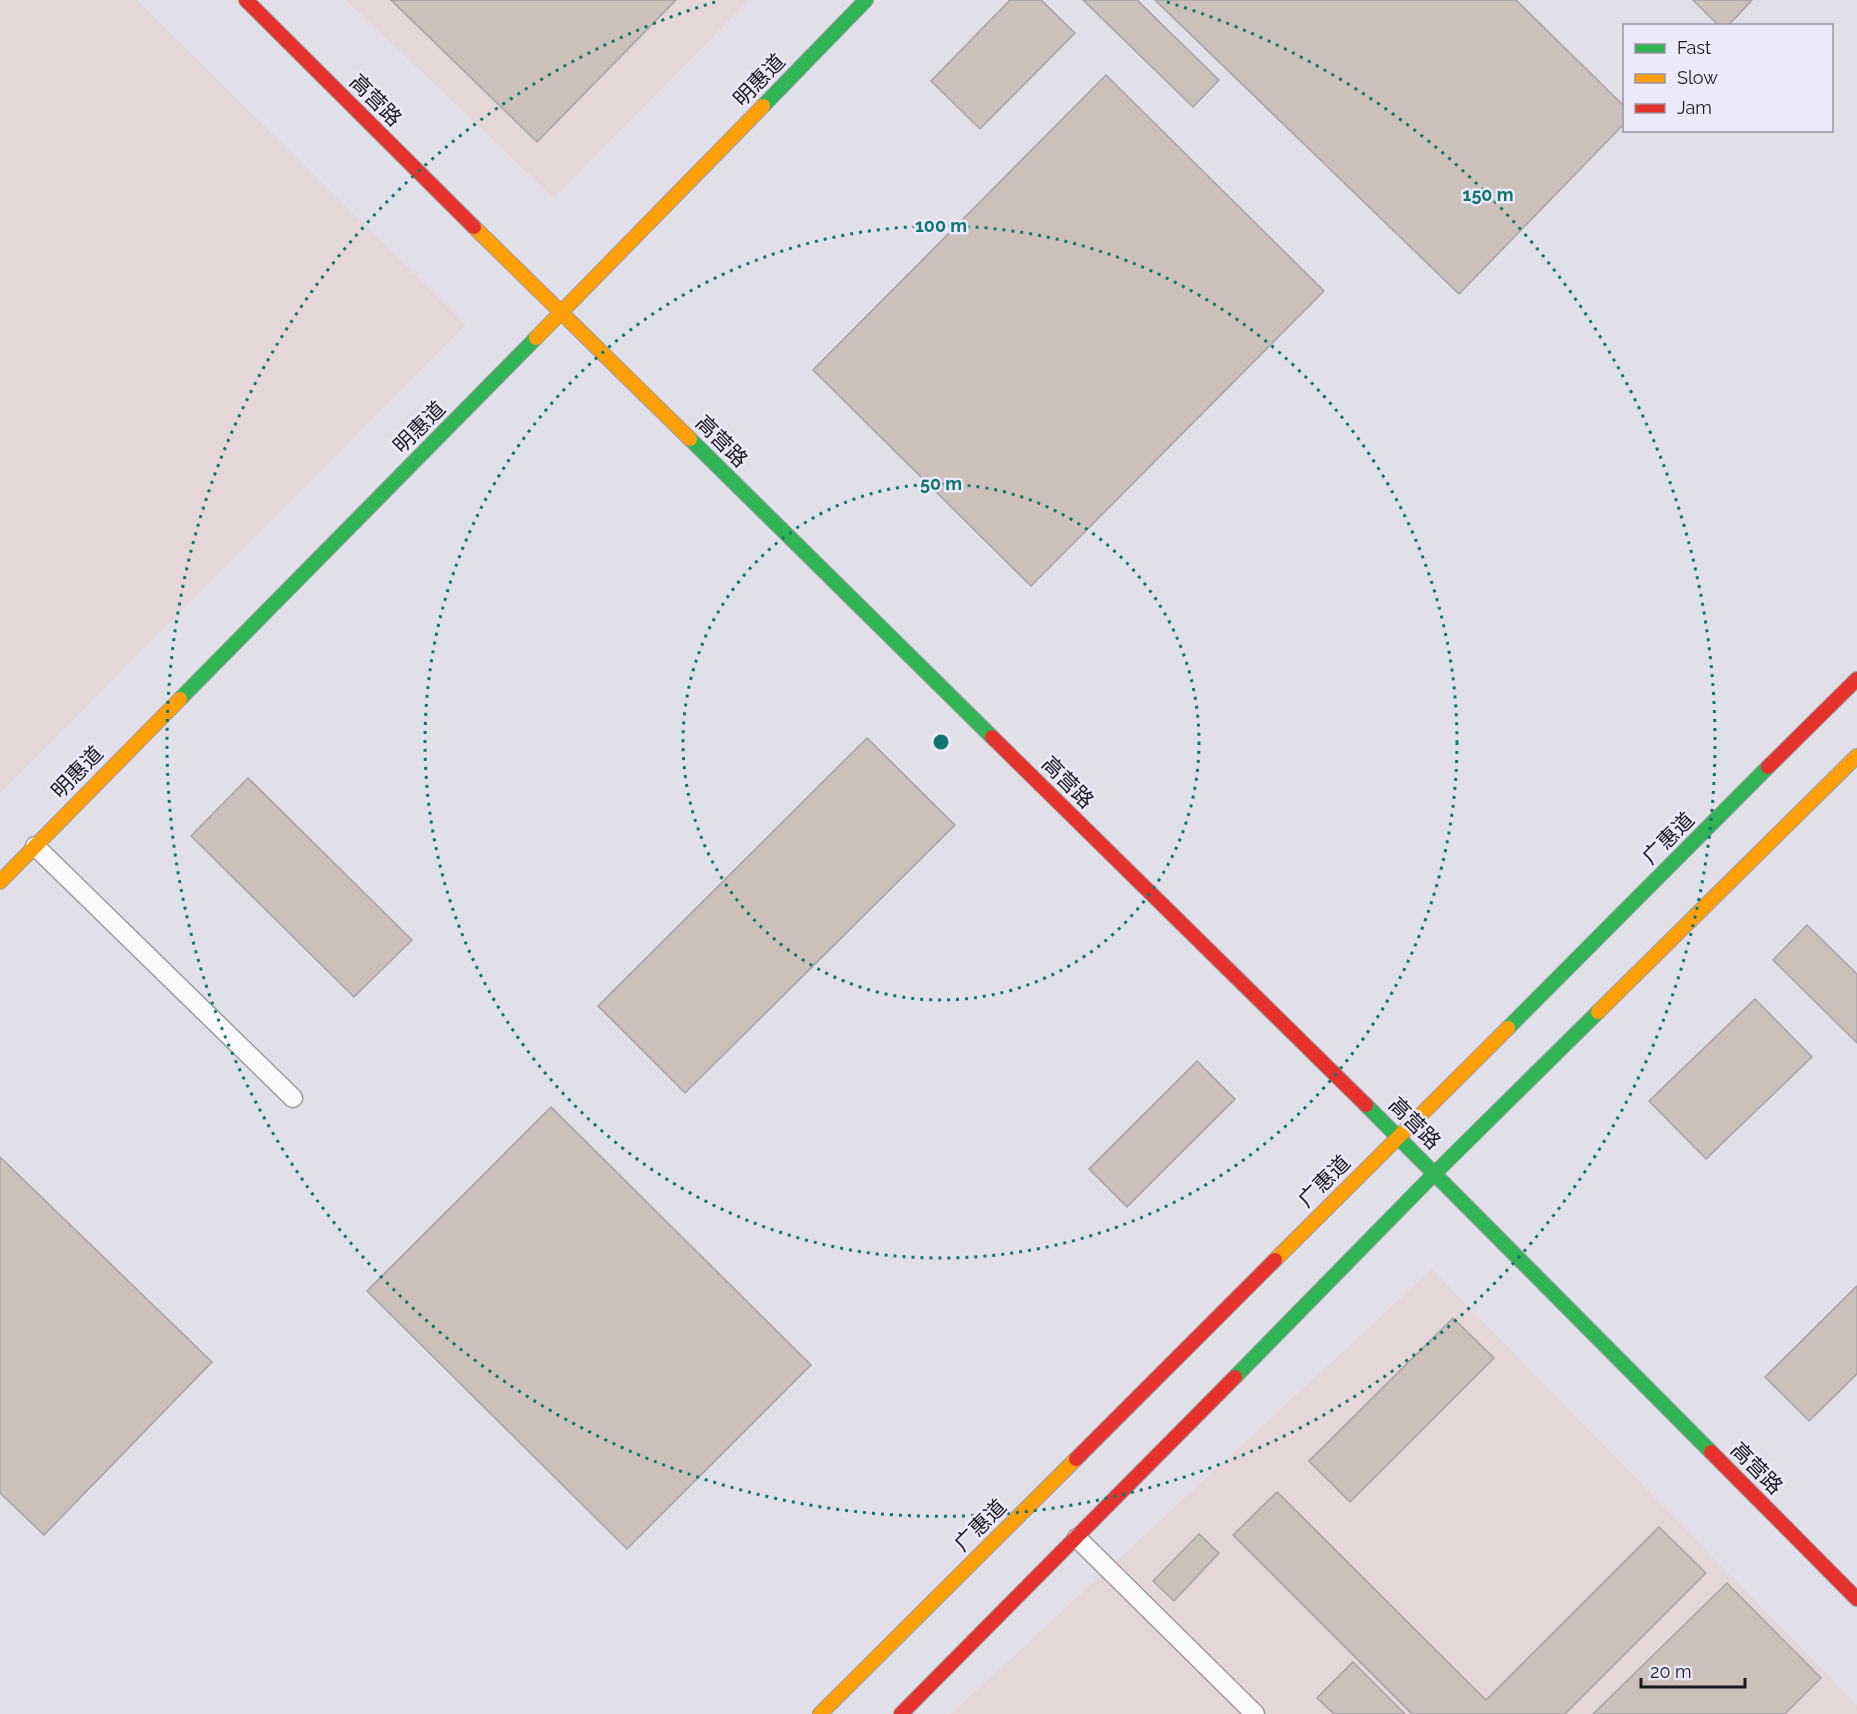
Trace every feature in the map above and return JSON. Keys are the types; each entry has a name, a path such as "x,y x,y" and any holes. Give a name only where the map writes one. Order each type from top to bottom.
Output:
{"street":[{"name":"高营路","path":"246,0 1398,1136 1857,1599"},
{"name":"明惠道","path":"0,882 866,0"},
{"name":"广惠道","path":"820,1714 1857,679"},
{"path":"902,1714 1435,1173 1857,756"}],"lane":[{"path":"35,846 293,1098"},
{"path":"1077,1538 1255,1714"}],"shaded area":[{"path":"0,0 137,0 466,325 0,793"},
{"path":"346,0 749,0 554,198"},
{"path":"1432,1269 1857,1705 1857,1714 951,1714"}],"building":[{"path":"391,0 676,0 537,142"},
{"path":"1010,0 1041,0 1075,33 980,129 931,81"},
{"path":"1083,0 1137,0 1219,80 1193,107"},
{"path":"1155,0 1516,0 1623,105 1623,125 1459,294"},
{"path":"1693,0 1752,0 1730,24 1717,24"},
{"path":"1106,75 1324,291 1031,586 813,370"},
{"path":"867,738 955,825 685,1093 598,1006"},
{"path":"248,778 412,940 354,997 191,836"},
{"path":"1807,925 1857,974 1857,1043 1773,960"},
{"path":"1755,999 1812,1057 1706,1159 1649,1101"},
{"path":"1197,1061 1235,1099 1127,1207 1089,1169"},
{"path":"551,1107 811,1365 627,1549 367,1291"},
{"path":"0,1157 212,1362 44,1535 0,1493"},
{"path":"1857,1286 1857,1374 1809,1421 1765,1377"},
{"path":"1453,1318 1494,1358 1350,1502 1309,1461"},
{"path":"1277,1492 1486,1700 1659,1527 1706,1573 1565,1714 1412,1714 1233,1535"},
{"path":"1199,1534 1219,1553 1174,1601 1153,1581"},
{"path":"1727,1583 1821,1678 1785,1714 1593,1714"},
{"path":"1353,1662 1405,1714 1334,1714 1317,1698"}],"traffic: fast":[{"path":"763,106 866,0"},
{"path":"180,699 536,338"},
{"path":"690,439 992,737"},
{"path":"1508,1028 1768,767"},
{"path":"1235,1377 1435,1173 1598,1012"},
{"path":"1366,1105 1711,1452"}],"traffic: slow":[{"path":"536,338 763,106"},
{"path":"474,227 690,439"},
{"path":"0,882 180,699"},
{"path":"1598,1012 1857,756"},
{"path":"1275,1260 1508,1028"},
{"path":"820,1714 1076,1459"}],"traffic: jam":[{"path":"246,0 474,227"},
{"path":"1768,767 1857,679"},
{"path":"992,737 1366,1105"},
{"path":"1076,1459 1275,1260"},
{"path":"901,1714 1235,1377"},
{"path":"1711,1452 1857,1599"}]}
